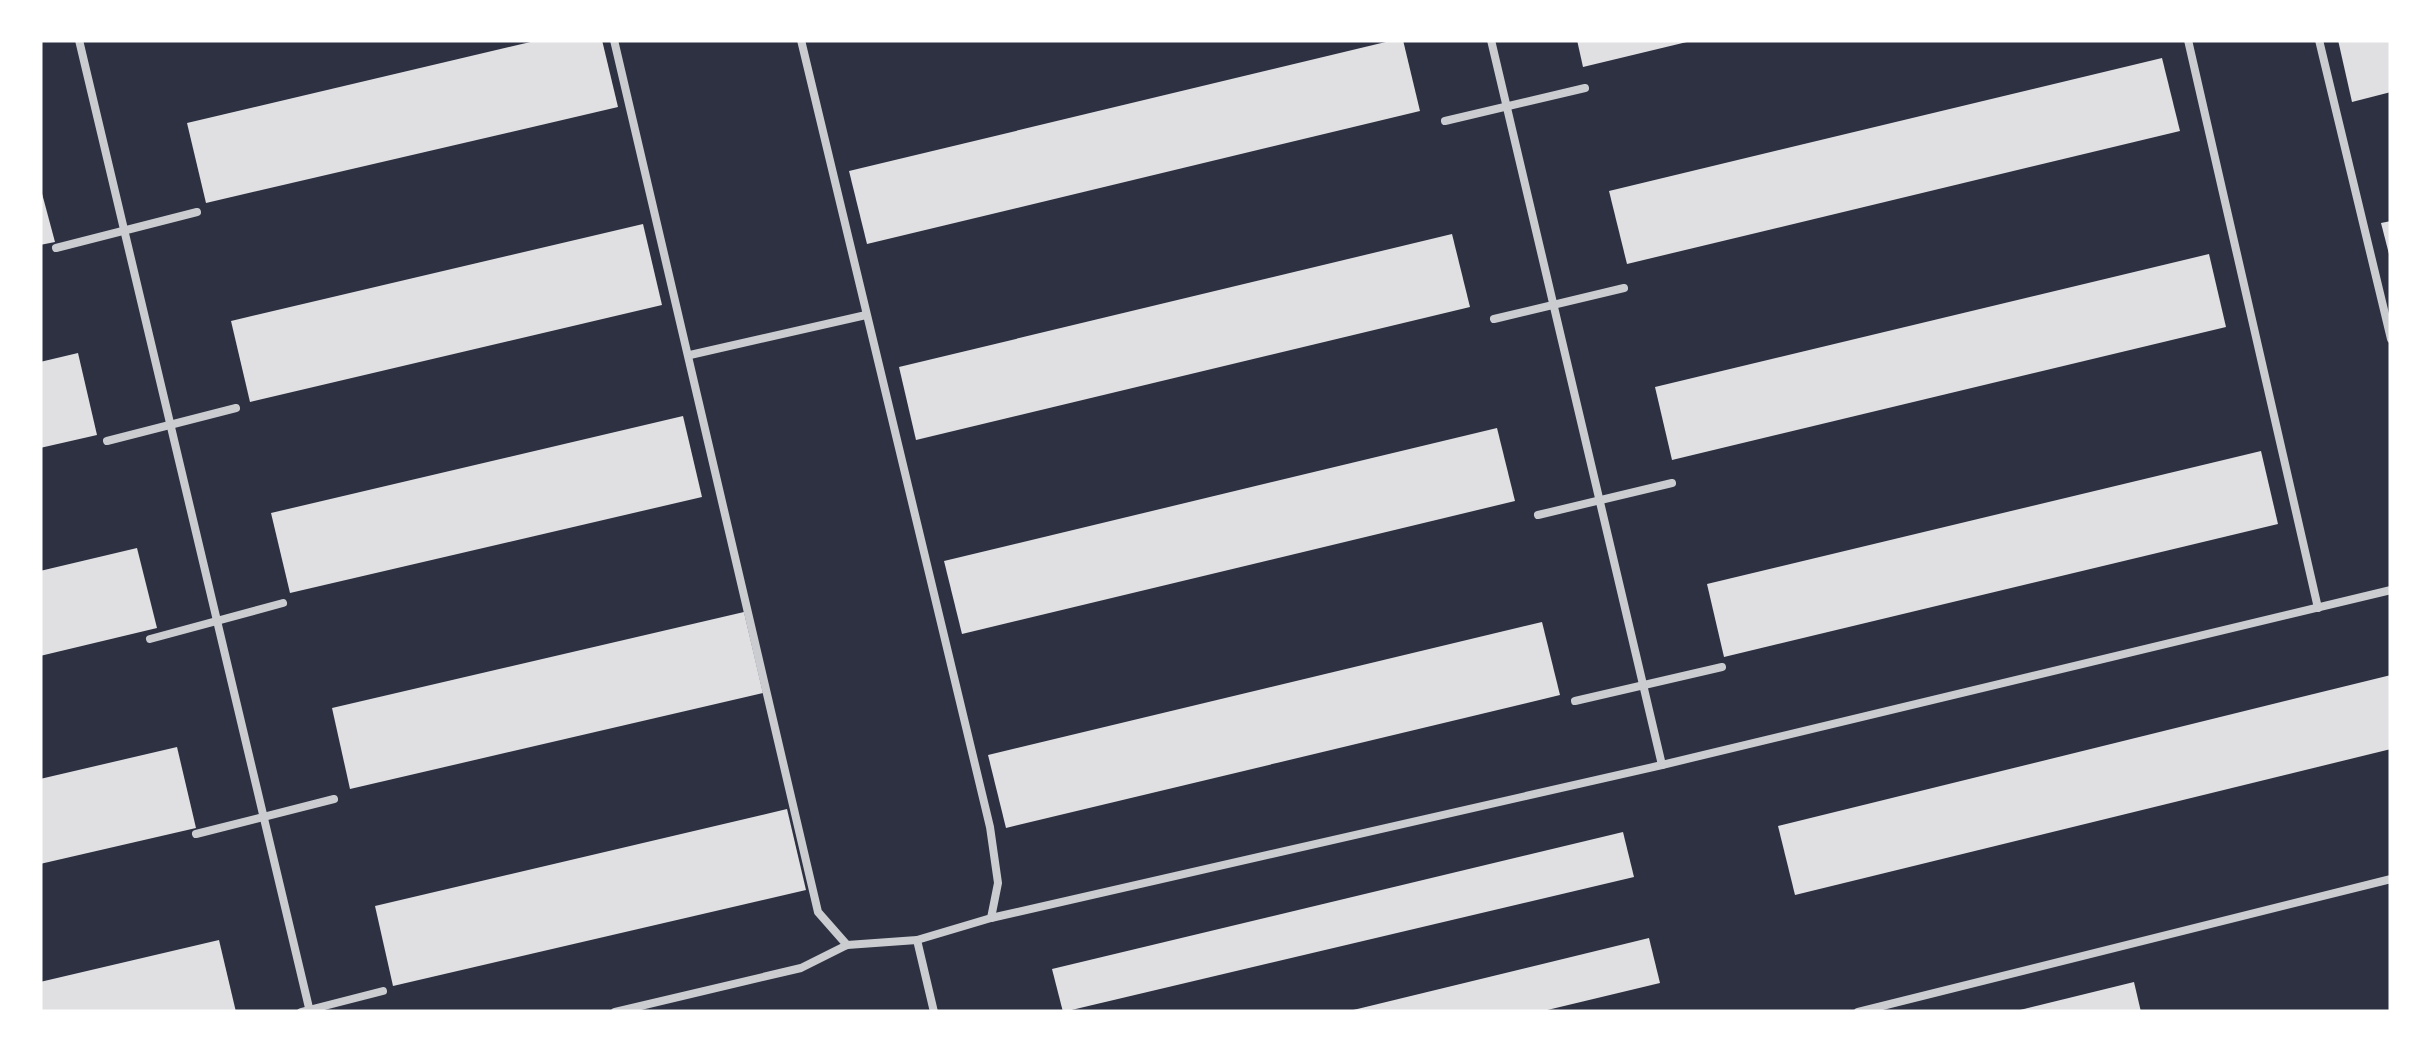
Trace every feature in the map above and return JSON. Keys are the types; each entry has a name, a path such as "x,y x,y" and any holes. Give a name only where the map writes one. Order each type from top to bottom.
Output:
{"lane":[{"path":"79,40 307,1011 382,991"},
{"path":"614,40 818,912 847,945"},
{"path":"801,40 990,827 998,883 991,918"},
{"path":"1491,40 1662,764"},
{"path":"2188,40 2318,608"},
{"path":"2319,40 2391,339"},
{"path":"1446,121 1586,88"},
{"path":"56,248 197,212"},
{"path":"1494,319 1624,288"},
{"path":"690,355 866,315"},
{"path":"106,440 236,408"},
{"path":"1538,515 1672,483"},
{"path":"614,1012 801,968 847,945 916,940 991,918 1662,764 2391,590"},
{"path":"150,639 283,604"},
{"path":"1574,701 1722,667"},
{"path":"196,834 334,799"},
{"path":"1858,1012 2391,879"},
{"path":"916,940 934,1012"}],"building":[{"path":"539,40 602,40 618,107 206,203 187,123"},
{"path":"1403,40 1420,111 867,244 849,171"},
{"path":"1577,40 1690,40 1691,41 1583,67"},
{"path":"2338,40 2391,40 2391,92 2352,102"},
{"path":"2162,58 2180,131 1627,264 1609,191"},
{"path":"40,186 55,242 40,245"},
{"path":"2391,221 2391,257 2390,258 2381,223"},
{"path":"643,224 662,305 250,402 231,321"},
{"path":"1452,234 1470,307 916,440 899,367"},
{"path":"2209,254 2226,327 1672,460 1655,387"},
{"path":"78,353 97,435 40,448 40,362"},
{"path":"683,416 702,497 290,593 271,513"},
{"path":"1497,428 1515,501 962,634 944,561"},
{"path":"2261,451 2278,524 1724,657 1707,584"},
{"path":"137,548 157,628 40,656 40,571"},
{"path":"744,612 763,693 350,789 332,708"},
{"path":"1542,622 1560,695 1006,828 988,755"},
{"path":"2391,675 2391,749 1795,895 1778,826"},
{"path":"177,747 196,828 40,864 40,779"},
{"path":"787,809 806,890 393,986 375,906"},
{"path":"1623,832 1634,877 1063,1012 1052,969"},
{"path":"1649,938 1660,983 1539,1012 1345,1012"},
{"path":"219,940 236,1012 40,1012 40,982"},
{"path":"2134,982 2141,1012 2016,1011"}]}
